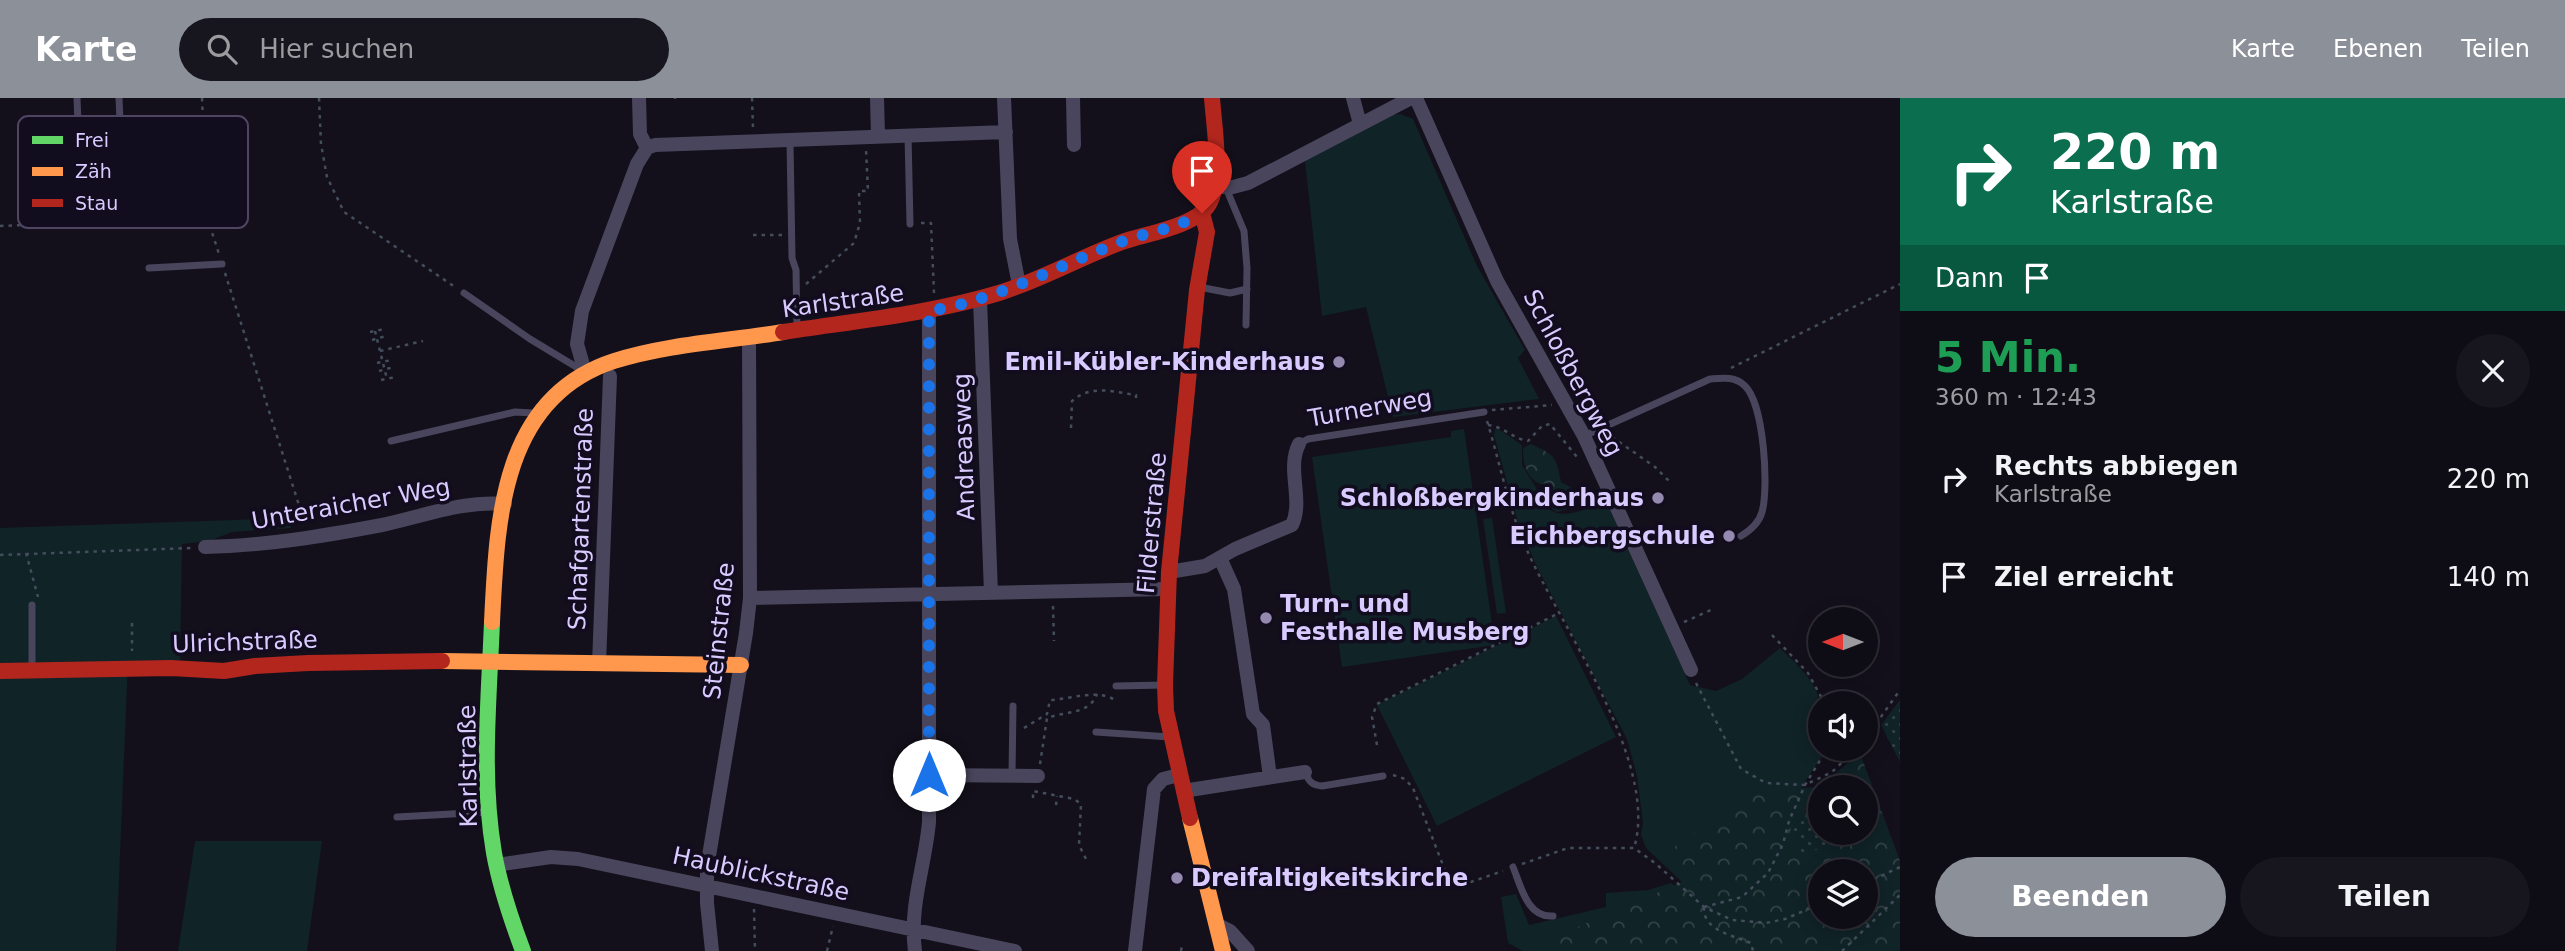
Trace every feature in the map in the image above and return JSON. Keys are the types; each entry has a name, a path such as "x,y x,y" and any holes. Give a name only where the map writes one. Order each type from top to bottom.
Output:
{"street":[{"path":"639,98 640,134 647,148"},
{"path":"872,136 877,98"},
{"path":"1004,98 1010,239 1019,285"},
{"path":"1073,98 1074,145"},
{"name":"Filderstraße","path":"1212,98 1220,187 1202,213 1207,232 1197,287 1167,589 1165,685 1180,783 1223,951"},
{"path":"1353,98 1360,124"},
{"path":"1220,187 1248,183 1413,98"},
{"name":"Schloßbergweg","path":"1413,98 1497,281 1584,436 1690,670"},
{"path":"585,372 577,344 582,311 637,164 647,148 655,145 1006,132"},
{"name":"Karlstraße","path":"523,951 504,900 489,812 493,603 505,504 516,454 536,415 561,387 610,361 632,356 932,310 980,299 1108,247 1186,222 1202,213"},
{"name":"Andreasweg","path":"980,299 991,593"},
{"path":"915,951 912,930 914,900 928,834 932,310"},
{"name":"Steinstraße","path":"712,951 706,885 750,598 748,338"},
{"name":"Schafgartenstraße","path":"599,664 610,376"},
{"name":"Turnerweg","path":"1169,572 1205,565 1234,549 1292,524 1296,514 1294,459 1299,444"},
{"name":"Unteraicher Weg","path":"205,547 237,547 308,537 465,507 505,504"},
{"path":"1220,558 1234,589 1252,714 1263,725 1270,777"},
{"path":"750,598 1167,589"},
{"name":"Ulrichstraße","path":"0,671 186,668 224,671 255,666 334,662 491,662"},
{"name":"Schafgartenstraße","path":"491,662 741,665"},
{"path":"1135,951 1154,789 1163,779 1180,783 1304,772"},
{"path":"929,775 1038,776"},
{"name":"Haublickstraße","path":"496,865 537,858 565,857 1015,951"},
{"path":"1216,924 1238,938 1248,951"}],"lane":[{"path":"77,98 78,116"},
{"path":"119,98 120,116"},
{"path":"908,135 910,223"},
{"path":"790,140 797,331"},
{"path":"1220,187 1244,231 1246,325"},
{"path":"149,268 222,264"},
{"path":"1197,287 1230,293 1247,289"},
{"path":"464,293 545,349 585,372"},
{"path":"1584,436 1710,379 1727,377 1737,380 1752,395 1756,408 1765,498 1757,523 1741,536"},
{"path":"391,441 520,411 536,415"},
{"name":"Turnerweg","path":"1299,444 1308,439 1484,411"},
{"path":"32,605 32,670"},
{"path":"1116,687 1165,685"},
{"path":"1012,776 1013,706"},
{"path":"1097,733 1171,737"},
{"path":"1304,772 1308,781 1322,786 1383,776"},
{"path":"397,817 489,812"},
{"path":"1513,867 1533,909 1545,916 1553,916"}],"path":[{"path":"202,98 203,116"},
{"path":"319,98 321,144 327,177 344,212 464,293"},
{"path":"752,98 753,142"},
{"path":"796,292 854,243 860,223 859,191 868,191 872,136"},
{"path":"910,223 932,223 932,310"},
{"path":"0,226 18,225"},
{"path":"211,228 308,537"},
{"path":"753,235 792,234"},
{"path":"1710,379 1900,284"},
{"path":"370,332 385,329"},
{"path":"376,331 387,379"},
{"path":"372,340 386,336"},
{"path":"380,351 424,341"},
{"path":"377,363 392,360"},
{"path":"379,370 394,367"},
{"path":"381,380 396,377"},
{"path":"1071,428 1072,401 1079,395 1098,389 1136,395 1136,403"},
{"path":"1496,410 1542,405 1560,406"},
{"path":"1484,411 1515,520 1531,559 1627,749 1639,818 1634,848"},
{"path":"1488,425 1502,428 1523,441 1528,441 1542,426 1550,424 1583,465 1599,469"},
{"path":"1600,429 1655,467 1671,483"},
{"path":"0,555 205,547"},
{"path":"26,554 38,598 32,605"},
{"path":"1053,592 1054,641"},
{"path":"1671,627 1711,610"},
{"path":"1377,745 1372,717 1377,704 1559,613"},
{"path":"131,623 132,668"},
{"path":"1772,635 1808,673 1818,691"},
{"path":"1878,721 1900,690"},
{"path":"1038,776 1047,718 1080,711 1095,699 1097,694"},
{"path":"1013,736 1027,724 1047,714 1050,700 1097,694 1107,695 1117,701"},
{"path":"1701,695 1741,769 1766,783 1805,785 1832,772 1843,761"},
{"path":"1704,908 1742,897 1768,873 1783,844 1789,821 1805,785 1820,761"},
{"path":"1383,776 1399,776 1413,788 1441,862 1450,878 1465,884 1568,848 1634,848 1655,863 1704,908 1732,920 1766,923 1785,919 1808,909"},
{"path":"1033,798 1033,791 1074,799 1081,804 1079,845 1088,863"},
{"path":"1056,805 1057,796"},
{"path":"1878,877 1900,867"},
{"path":"753,895 755,951"},
{"path":"1842,951 1900,895"},
{"path":"1704,908 1707,922 1714,928 1751,943 1753,951"},
{"path":"827,951 835,913"},
{"path":"1181,951 1182,945"}],"green space":[{"path":"1400,114 1413,119 1477,266 1525,350 1518,358 1539,399 1393,417 1366,307 1322,316 1305,161 1393,115"},
{"path":"1464,429 1495,645 1342,667 1312,457 1451,437 1451,431"},
{"path":"1495,429 1500,430 1522,445 1522,465 1549,509 1562,514 1570,513 1606,501 1690,685 1716,691 1742,679 1780,648 1803,671 1816,691 1808,691 1808,761 1819,761 1808,775 1788,821 1698,897 1646,848 1641,835 1643,823 1637,776 1627,739 1536,565 1518,522 1494,435"},
{"path":"1531,444 1553,457 1561,482 1572,488 1575,500 1571,508 1557,512 1552,509 1543,485 1529,475 1523,448"},
{"path":"293,518 291,528 232,532 209,541 182,544 180,660 128,661 116,951 0,951 0,528"},
{"path":"1492,518 1506,613 1497,614 1483,519"},
{"path":"1556,616 1616,737 1437,826 1377,705"},
{"path":"1900,700 1900,762 1881,725"},
{"path":"1850,761 1863,761 1868,775 1833,775"},
{"path":"1808,788 1808,845 1878,845 1878,802 1900,861 1900,951 1540,951 1536,945 1682,882 1659,858 1753,791"},
{"path":"1808,817 1808,845 1824,845 1804,857 1790,828"},
{"path":"195,841 322,841 307,951 178,951"},
{"path":"1671,883 1696,905 1678,951 1523,951 1508,943 1501,897 1516,894 1529,925 1606,907 1606,893 1648,890"}],"traffic: fast":[{"path":"492,622 487,738 490,824 499,878 523,951"}],"traffic: slow":[{"path":"492,622 497,544 512,468 527,433 548,403 576,379 614,361 677,347 783,332"},
{"path":"442,661 741,665"},
{"path":"1190,818 1223,951"}],"traffic: jam":[{"path":"783,332 919,312 999,293 1122,242 1194,218 1209,204 1216,181 1212,98"},
{"path":"1190,818 1166,711 1165,685 1169,572 1197,290 1207,232 1202,213"},
{"path":"0,671 171,668 224,671 308,663 442,661"}],"place":[{"name":"Emil-Kübler-Kinderhaus","path":"1339,362"},
{"name":"Schloßbergkinderhaus","path":"1658,498"},
{"name":"Eichbergschule","path":"1729,536"},
{"name":"Turn- und Festhalle Musberg","path":"1266,618"},
{"name":"Dreifaltigkeitskirche","path":"1177,878"}],"route":[{"path":"929,775 929,311 1000,292 1122,242 1186,222 1202,213"}]}
